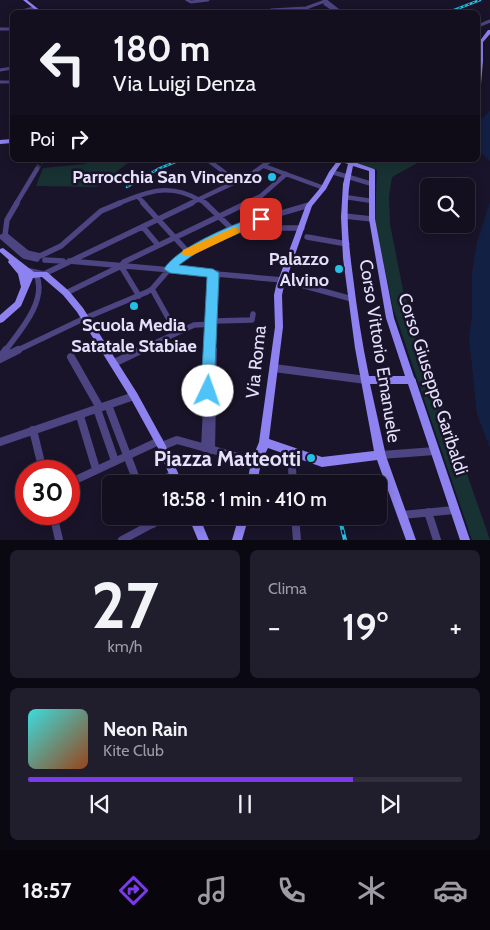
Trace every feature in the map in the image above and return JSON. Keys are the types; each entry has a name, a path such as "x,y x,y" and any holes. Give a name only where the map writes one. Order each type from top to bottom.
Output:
{"street":[{"path":"25,0 36,10"},
{"path":"187,0 191,2 208,0"},
{"path":"272,10 293,7 308,8 325,0 339,10"},
{"path":"334,10 325,4 336,10"},
{"path":"26,10 33,8"},
{"path":"480,44 481,39 490,31"},
{"path":"211,162 237,182"},
{"path":"0,320 18,304 30,274 66,261 158,220 237,182 269,162"},
{"path":"0,359 85,318 152,289 188,252 278,213 309,205 324,188 339,162"},
{"path":"332,172 372,184 372,170 352,162"},
{"name":"Corso Vittorio Emanuele","path":"352,162 345,197 344,216 352,299 381,455 411,540"},
{"path":"264,166 324,188"},
{"path":"37,169 7,220 2,236 24,256 283,280 352,299"},
{"path":"66,293 174,237 261,196 286,174"},
{"name":"Corso Giuseppe Garibaldi","path":"372,184 372,219 390,318 465,540"},
{"path":"44,258 66,243 101,211 119,202 155,190 189,194 207,203 234,231"},
{"path":"138,197 188,252"},
{"path":"345,197 372,201"},
{"name":"Via Roma","path":"254,475 256,462 264,445 279,327 278,295 309,205"},
{"path":"344,216 372,219"},
{"path":"143,227 158,245"},
{"path":"283,228 302,228"},
{"path":"307,237 347,244"},
{"path":"0,359 20,330 37,299 40,283 2,249"},
{"path":"121,266 139,296"},
{"path":"208,449 215,273"},
{"path":"30,274 66,293 85,318 134,396 160,443 174,474"},
{"path":"152,289 176,332"},
{"path":"114,363 194,325 252,320 253,314"},
{"path":"71,357 99,409 115,461"},
{"path":"274,368 366,380 412,380"},
{"path":"0,442 134,396"},
{"path":"108,405 135,475"},
{"path":"80,416 96,469"},
{"path":"33,430 40,460"},
{"path":"80,477 127,455 160,443 177,440 256,462"},
{"path":"264,445 322,462 435,451"},
{"path":"291,452 292,475"},
{"path":"402,516 454,510"},
{"path":"428,512 437,540"},
{"path":"56,525 59,540"},
{"path":"122,540 144,525"},
{"path":"197,525 204,540"},
{"path":"237,540 241,525"},
{"path":"296,525 297,540"}],"green space":[{"path":"86,162 129,162 96,187 36,186 43,168 85,164"},
{"path":"356,162 419,162 392,177 389,196 390,224 403,290 490,540 472,540 393,308 375,221 377,170 355,164"}],"water":[{"path":"490,111 490,161 480,152 480,120"},
{"path":"490,202 490,448 477,414 469,338 472,316 472,273 477,242"}],"tunnel":[{"path":"37,169 41,162"}],"railway":[{"path":"454,10 480,0"},
{"path":"127,187 158,169 175,162"},
{"path":"341,525 345,540"}],"slow traffic":[{"path":"187,253 196,247 235,230"}],"place":[{"name":"Parrocchia San Vincenzo","path":"272,177"},
{"name":"Palazzo Alvino","path":"339,269"},
{"name":"Scuola Media Satatale Stabiae","path":"134,306"},
{"name":"Piazza Matteotti","path":"311,458"}],"route":[{"path":"208,391 213,273 170,269 179,258 196,247 261,219"}]}
